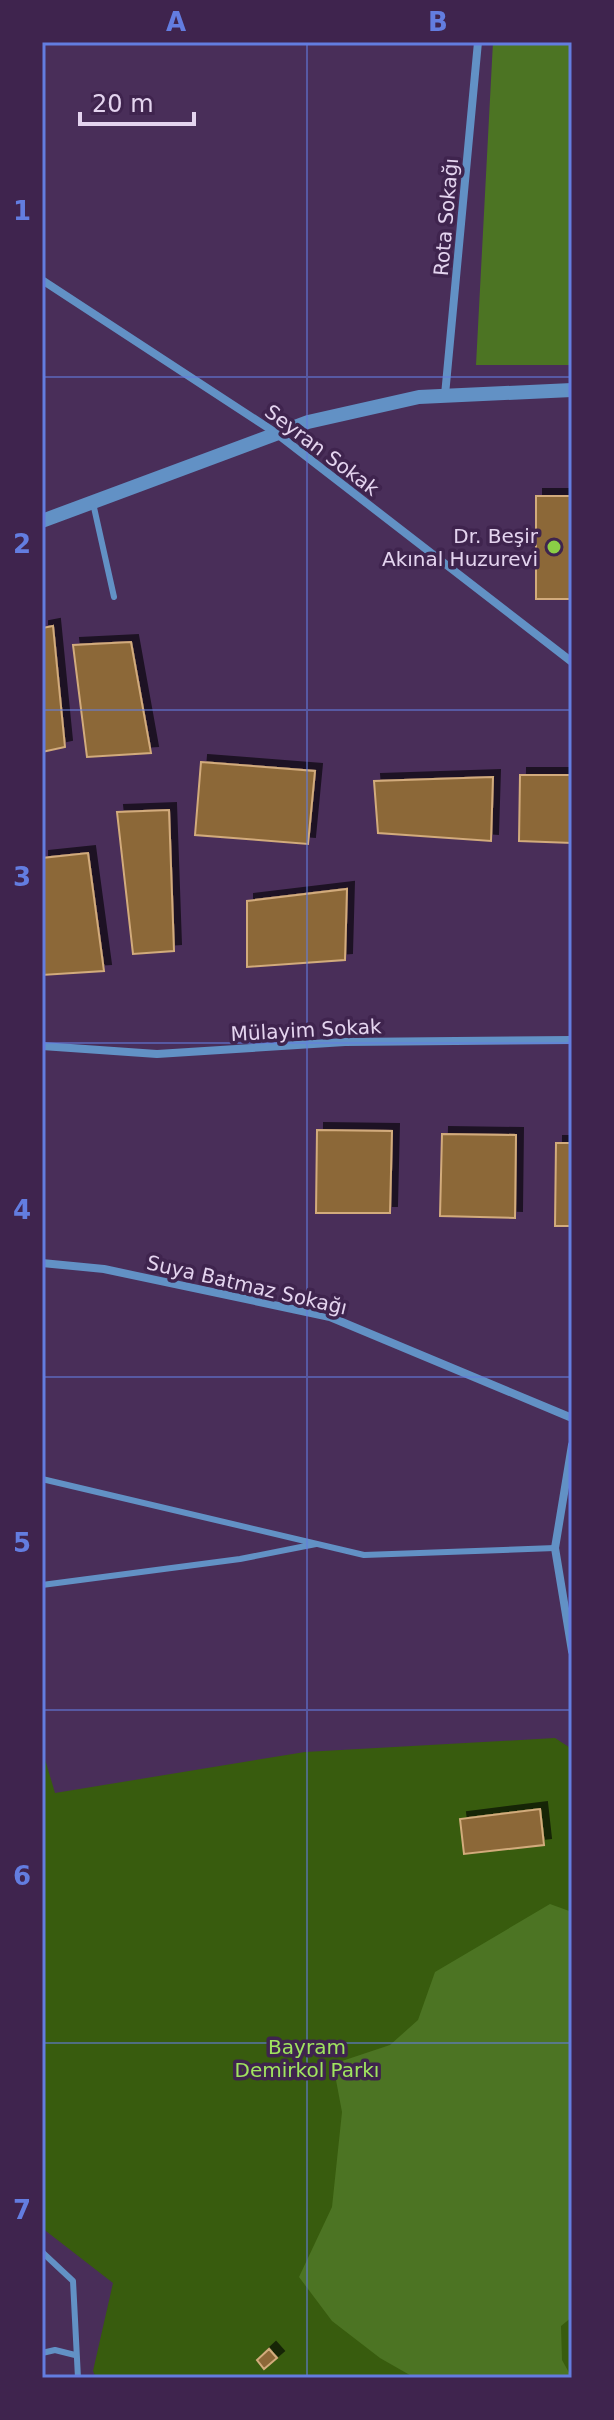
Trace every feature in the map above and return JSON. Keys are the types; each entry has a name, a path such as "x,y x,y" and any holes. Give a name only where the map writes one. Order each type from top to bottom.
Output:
{"street":[{"name":"Rota Sokağı","path":"445,395 478,42"},
{"name":"Seyran Sokak","path":"42,280 276,433 572,662"},
{"path":"42,521 276,433 377,406 419,397 572,390"},
{"name":"Mülayim Sokak","path":"42,1046 157,1054 345,1042 572,1040"},
{"name":"Suya Batmaz Sokağı","path":"42,1263 104,1269 330,1317 572,1418"},
{"path":"572,1445 555,1548 572,1651"}],"lane":[{"path":"93,501 114,597"},
{"path":"42,1479 364,1555 555,1548"},
{"path":"42,1585 240,1559 319,1543"},
{"path":"42,2252 73,2281 78,2378"},
{"path":"42,2353 55,2350 75,2355"}],"green space":[{"path":"493,42 572,42 572,365 476,365"},
{"name":"Bayram Demirkol Parkı","path":"555,1738 572,1749 572,2378 96,2378 93,2371 113,2283 42,2228 42,1749 55,1793 305,1752"},
{"path":"550,1904 572,1912 572,2317 561,2326 562,2360 572,2378 415,2378 380,2358 332,2321 299,2277 332,2207 342,2112 333,2064 390,2045 418,2020 435,1972"}],"building":[{"name":"Dr. Beşir Akınal Huzurevi","path":"536,496 572,496 572,599 536,599"},
{"path":"53,626 65,747 42,752 42,628"},
{"path":"131,642 151,753 87,757 73,645"},
{"path":"201,762 315,771 308,844 195,835"},
{"path":"520,775 572,775 572,843 519,841"},
{"path":"493,777 491,841 378,833 374,781"},
{"path":"169,810 174,951 133,954 117,812"},
{"path":"88,853 104,971 42,975 42,858"},
{"path":"347,889 345,960 247,967 247,901"},
{"path":"317,1130 392,1131 390,1213 316,1213"},
{"path":"442,1134 516,1135 515,1218 440,1216"},
{"path":"556,1143 572,1143 572,1226 555,1226"},
{"path":"540,1809 544,1845 464,1854 460,1819"},
{"path":"269,2349 277,2358 264,2369 257,2360"}],"place":[{"name":"Dr. Beşir Akınal Huzurevi","path":"554,547"}]}
